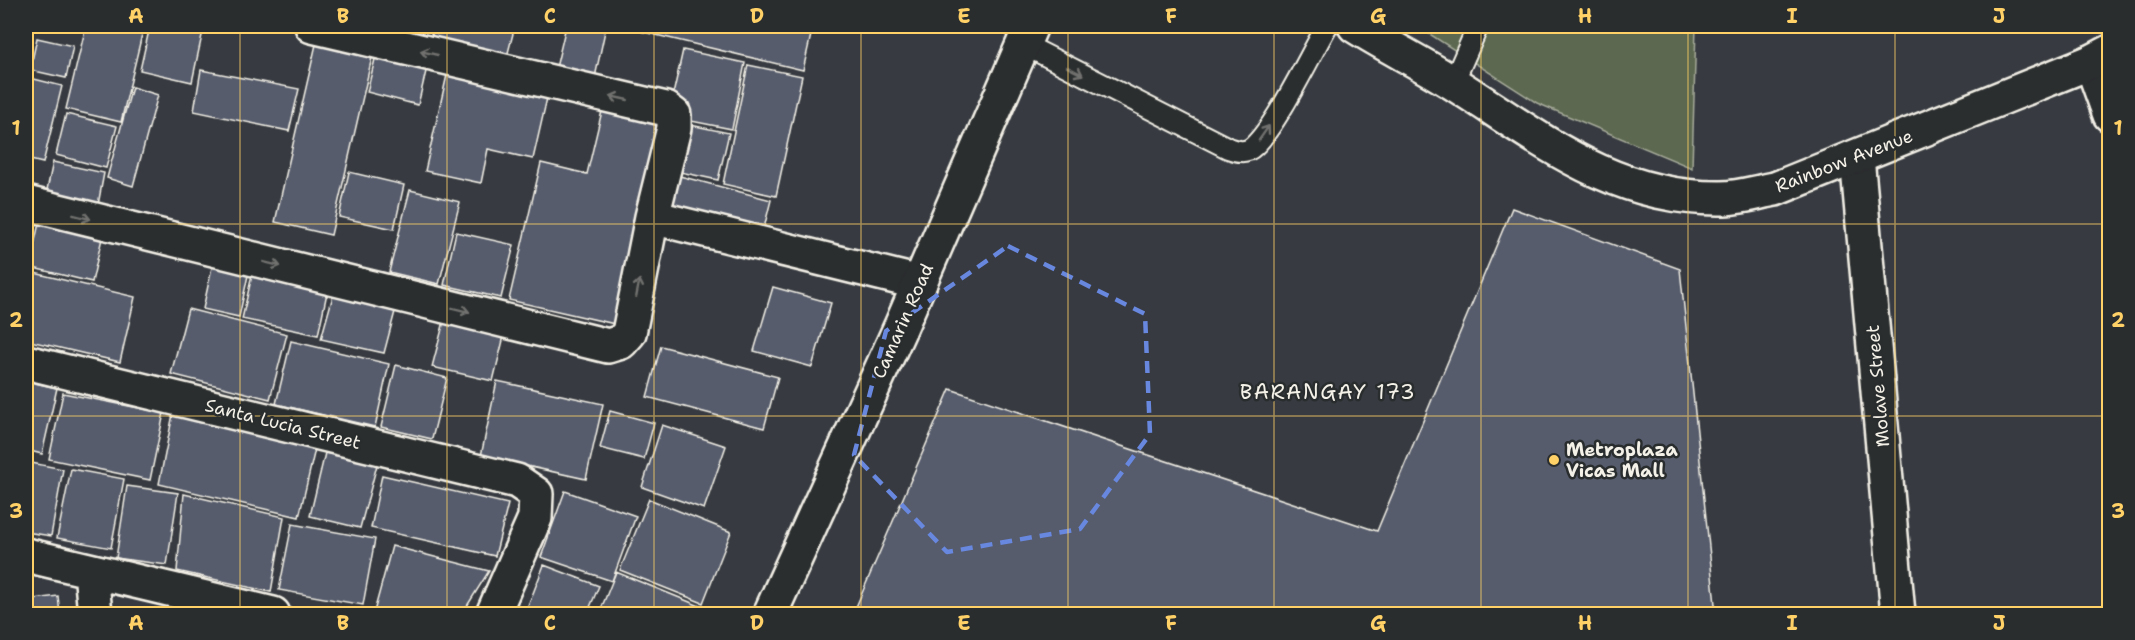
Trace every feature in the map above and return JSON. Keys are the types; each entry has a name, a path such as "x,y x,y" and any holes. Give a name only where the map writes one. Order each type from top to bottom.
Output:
{"street":[{"path":"26,203 608,346 621,342 629,333 652,217 674,128 674,115 666,109 312,26"},
{"name":"Rainbow Avenue","path":"1355,26 1453,83 1522,130 1601,174 1662,194 1723,198 1775,189 2100,57"},
{"name":"Camarin Road","path":"770,615 920,283 1027,35"},
{"path":"2100,57 2109,115"},
{"name":"Molave Street","path":"1857,157 1898,615"},
{"path":"652,217 920,283"},
{"name":"Santa Lucia Street","path":"26,362 517,481 536,494 535,518 493,615"},
{"path":"26,555 273,615"},
{"path":"91,571 95,615"}],"lane":[{"path":"1027,35 1228,148 1240,151 1254,147 1268,128 1327,26"},
{"path":"1453,83 1478,26"}],"highlighted area":[{"path":"1008,246 1145,314 1150,434 1080,529 947,552 854,455 886,331"}],"green space":[{"path":"1417,26 1696,26 1692,168 1537,103"}],"building":[{"path":"86,26 144,26 121,122 66,109"},
{"path":"150,26 204,26 192,82 140,70"},
{"path":"379,26 424,26 421,41"},
{"path":"434,26 515,26 504,68 428,49"},
{"path":"566,26 584,26 605,31 594,82 555,72"},
{"path":"640,26 813,26 803,70 639,31"},
{"path":"37,38 73,46 66,78 30,70"},
{"path":"317,40 373,53 331,235 275,222"},
{"path":"683,50 745,63 732,129 686,120 690,103 672,99"},
{"path":"376,55 427,67 418,105 367,92"},
{"path":"748,65 802,76 776,196 723,184"},
{"path":"201,70 299,89 289,131 194,111"},
{"path":"447,75 547,98 533,159 488,149 481,183 425,171"},
{"path":"26,77 62,86 43,163 26,159"},
{"path":"132,87 158,95 133,186 107,178"},
{"path":"602,111 662,125 615,324 509,300 541,163 587,174"},
{"path":"66,114 117,126 106,168 56,155"},
{"path":"681,123 729,133 718,180 671,170"},
{"path":"53,162 104,173 97,210 45,199"},
{"path":"349,172 404,185 394,229 339,217"},
{"path":"672,174 771,200 764,228 665,202"},
{"path":"410,190 460,202 439,284 389,272"},
{"name":"Metroplaza Vicas Mall","path":"1512,208 1680,269 1716,614 853,614 950,389 1377,531"},
{"path":"42,210 105,225 92,282 29,267"},
{"path":"456,232 514,245 501,298 444,285"},
{"path":"214,258 250,266 239,317 203,309"},
{"path":"26,271 135,297 120,362 26,340"},
{"path":"253,271 328,288 318,335 242,319"},
{"path":"773,287 831,303 812,367 754,351"},
{"path":"334,292 397,304 384,353 321,339"},
{"path":"188,309 287,334 270,399 171,374"},
{"path":"447,310 507,324 493,381 432,367"},
{"path":"291,341 389,364 375,427 276,404"},
{"path":"661,346 778,377 764,428 647,397"},
{"path":"396,365 447,378 432,439 381,427"},
{"path":"26,381 57,388 42,454 26,450"},
{"path":"497,381 603,404 586,479 481,456"},
{"path":"63,393 164,413 150,480 49,459"},
{"path":"610,411 654,423 644,459 600,448"},
{"path":"173,414 315,449 299,517 159,484"},
{"path":"662,425 726,446 704,509 642,487"},
{"path":"325,453 377,465 360,528 310,516"},
{"path":"26,462 63,469 51,536 26,532"},
{"path":"71,469 124,479 111,548 57,538"},
{"path":"382,475 508,504 495,556 371,528"},
{"path":"127,486 178,493 167,565 116,558"},
{"path":"565,491 636,516 612,581 541,557"},
{"path":"184,494 284,517 271,592 177,571"},
{"path":"649,499 731,532 703,603 620,570"},
{"path":"292,524 375,539 363,605 279,590"},
{"path":"392,546 489,571 462,614 374,612"},
{"path":"544,565 599,586 587,614 525,614"},
{"path":"616,572 707,609 705,614 599,614"},
{"path":"58,596 60,614 26,614 26,600"}],"place":[{"name":"Metroplaza Vicas Mall","path":"1554,460"}],"district":[{"name":"BARANGAY 173","path":"1328,392"}]}
